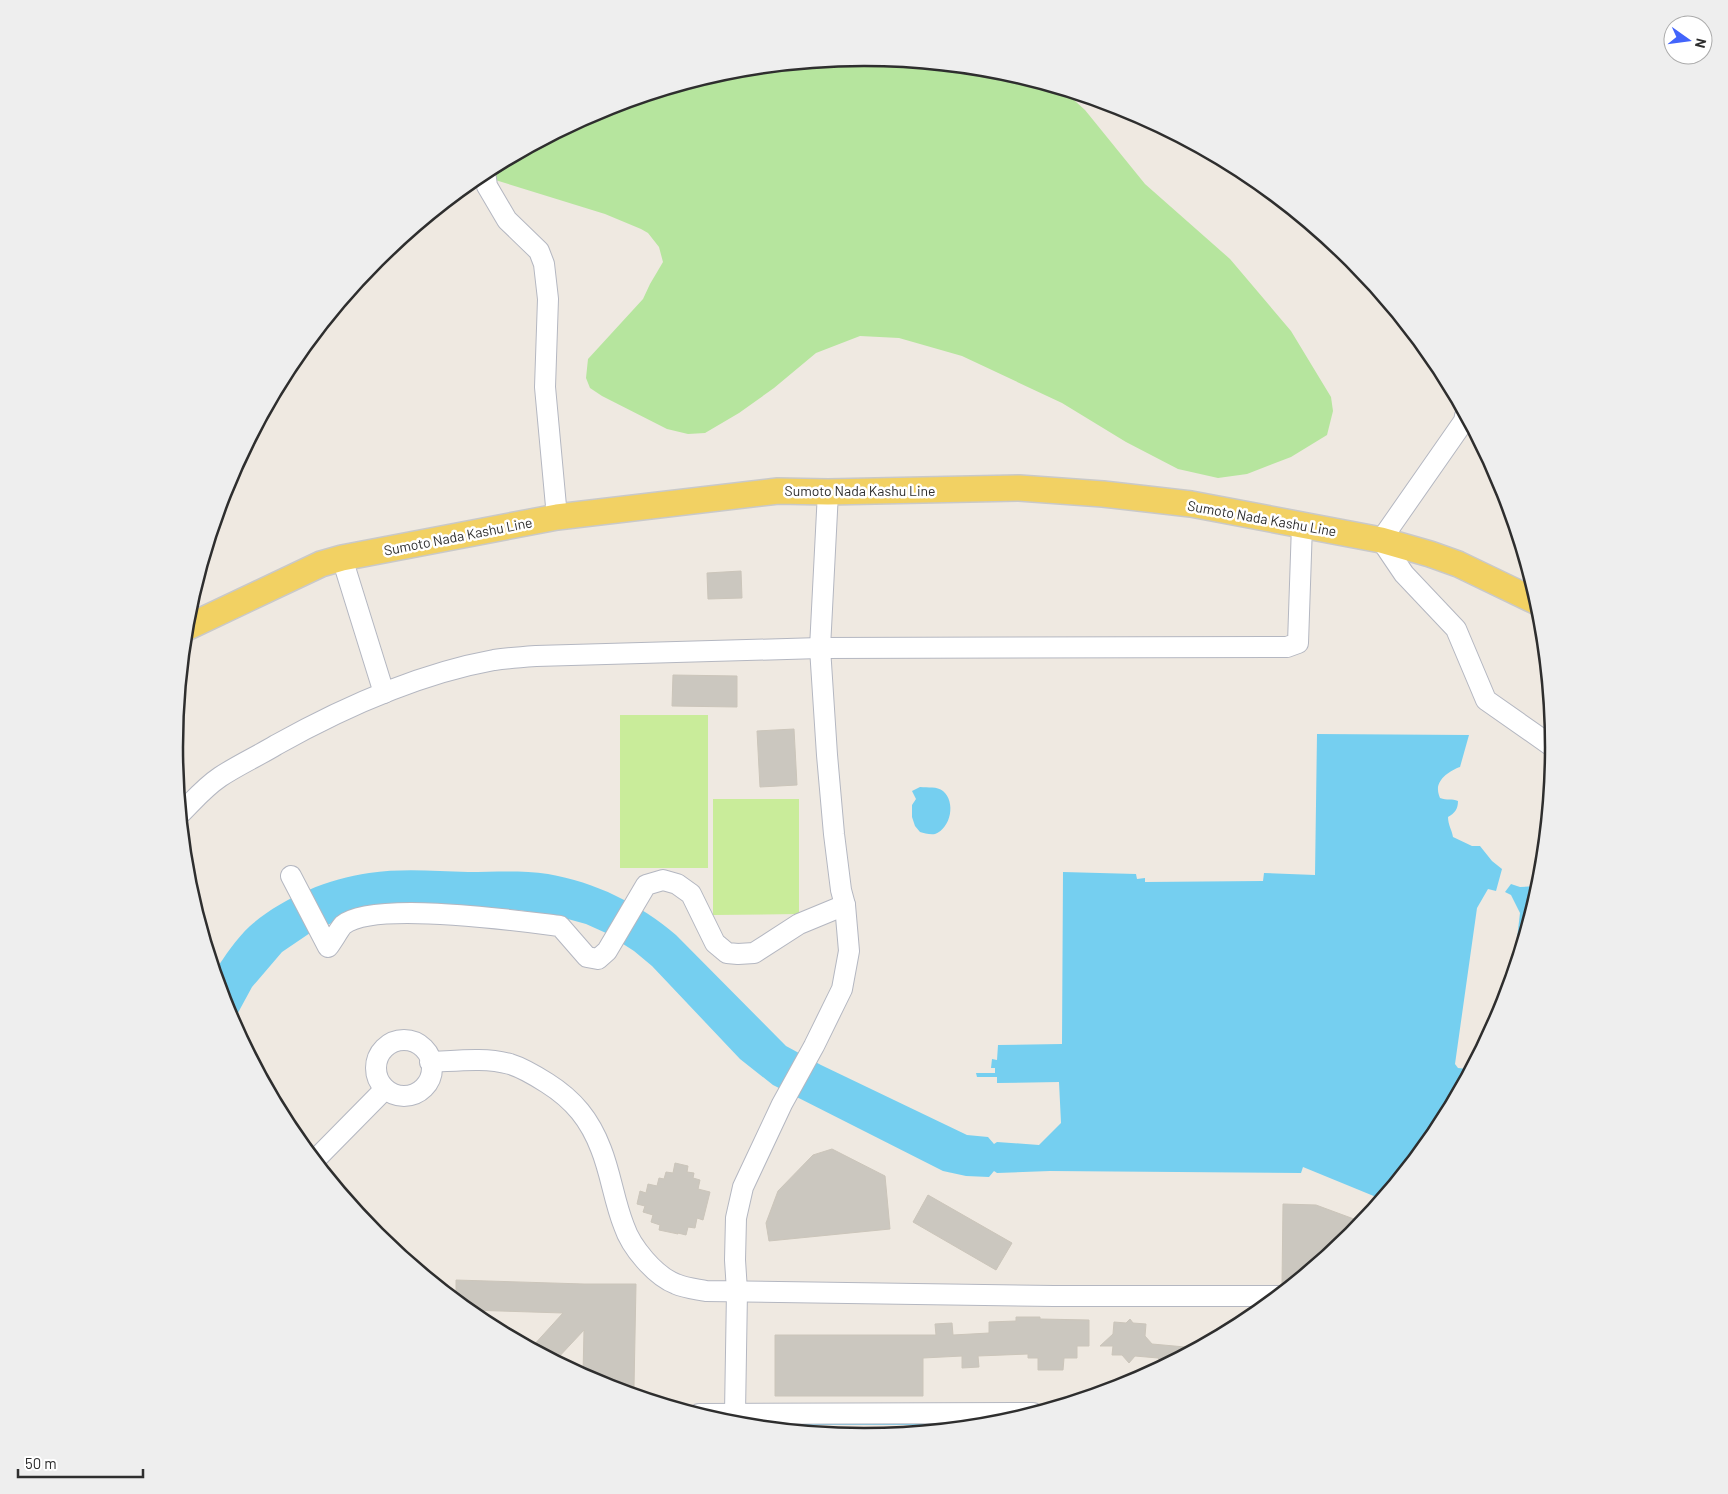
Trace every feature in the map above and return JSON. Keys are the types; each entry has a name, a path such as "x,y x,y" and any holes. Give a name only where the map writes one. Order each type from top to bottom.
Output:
{"main road":[{"name":"Sumoto Nada Kashu Line","path":"194,624 322,564 342,558 557,517 778,491 828,492 1019,488 1103,494 1191,504 1381,540 1445,559 1471,569 1528,598"}],"street":[{"path":"486,181 487,186 507,220 539,251 544,264 548,299 545,387 557,517"},
{"path":"1462,422 1381,540 1404,574 1456,629 1486,700 1545,741"},
{"path":"735,1414 736,1218 743,1187 782,1104 814,1046 842,989 850,951 845,905 841,890 830,784 820,648 828,492"},
{"path":"186,807 200,793 220,777 343,710 433,675 495,660 820,648 1287,647 1298,643 1302,525"},
{"path":"342,558 384,693"},
{"path":"291,876 328,947 343,925 361,916 387,913 476,916 560,926 587,957 598,959 608,951 646,885 663,880 677,884 691,894 715,943 727,953 754,953 799,924 845,905"},
{"path":"402,1040 419,1044 425,1050 430,1062 430,1076 426,1084 420,1090 403,1096 385,1089 376,1072 376,1063 386,1046 402,1040"},
{"path":"430,1062 480,1060 510,1064 535,1075 568,1096 590,1125 602,1150 624,1227 640,1256 675,1284 706,1291 1054,1296 1266,1296"},
{"path":"320,1155 385,1089"},
{"path":"727,1414 1005,1413"}],"green space":[{"path":"864,66 909,68 997,79 1073,99 1085,110 1145,184 1230,259 1291,331 1331,397 1333,411 1327,435 1291,457 1247,474 1218,478 1178,469 1126,442 1062,403 962,356 899,338 860,336 816,353 774,388 739,413 705,433 688,434 667,429 602,396 590,388 586,378 588,359 643,299 663,262 659,247 648,233 605,214 490,178 563,136 645,102 731,79 775,72"},
{"path":"620,715 708,715 708,868 620,868"},
{"path":"713,799 799,799 799,914 713,915"}],"water":[{"path":"1317,734 1469,735 1460,767 1442,779 1438,786 1438,793 1440,798 1458,801 1456,811 1448,817 1453,837 1472,846 1480,846 1492,861 1502,869 1496,891 1488,889 1477,908 1455,1064 1458,1068 1464,1069 1430,1125 1375,1197 1303,1167 1301,1173 1050,1171 997,1173 994,1171 989,1177 966,1176 943,1171 773,1085 740,1059 652,966 634,951 606,933 586,924 557,916 518,910 462,909 349,915 310,933 282,952 252,987 238,1014 219,965 240,936 263,916 306,891 337,880 381,871 406,870 508,871 548,874 583,883 616,896 662,924 676,935 786,1046 821,1065 967,1135 988,1137 994,1144 997,1142 1039,1145 1061,1123 1059,1082 997,1083 997,1077 977,1077 976,1073 995,1073 995,1068 991,1068 992,1059 997,1060 998,1045 1062,1044 1063,872 1136,874 1137,879 1145,878 1145,882 1263,881 1264,873 1315,875"},
{"path":"920,787 941,789 949,802 950,814 948,821 935,834 920,832 915,826 912,817 912,805 916,799 912,791"},
{"path":"1511,884 1520,887 1531,886 1517,940 1520,913 1511,895 1505,892"},
{"path":"777,1422 944,1423 864,1428"}],"pier":[{"path":"808,1425 920,1425 864,1428"}],"building":[{"path":"741,571 742,598 708,599 707,573"},
{"path":"673,675 737,676 737,707 672,706"},
{"path":"794,729 797,785 760,787 757,731"},
{"path":"832,1149 885,1176 890,1229 769,1241 766,1223 778,1191 813,1155"},
{"path":"675,1163 688,1166 687,1172 694,1173 693,1178 700,1180 698,1189 710,1192 703,1220 697,1218 695,1228 688,1227 686,1235 659,1230 660,1225 651,1222 653,1215 643,1212 645,1206 637,1204 640,1191 646,1193 648,1184 657,1186 659,1178 664,1179 666,1172 673,1173"},
{"path":"928,1195 1012,1243 996,1270 913,1222"},
{"path":"1283,1204 1316,1205 1354,1219 1313,1259 1282,1284"},
{"path":"456,1280 636,1284 634,1387 583,1367 584,1330 560,1356 535,1343 563,1313 482,1310 456,1291"},
{"path":"1016,1317 1089,1320 1089,1346 1077,1346 1077,1358 1064,1358 1063,1370 1038,1370 1038,1358 1028,1358 1028,1354 978,1356 979,1367 962,1368 962,1356 923,1358 923,1396 775,1396 775,1335 936,1335 935,1324 952,1323 953,1335 989,1333 989,1322 1016,1321"},
{"path":"1130,1319 1133,1323 1146,1324 1145,1336 1152,1344 1185,1347 1160,1360 1158,1358 1135,1356 1129,1363 1122,1355 1112,1355 1113,1346 1100,1346 1113,1334 1114,1322 1126,1323"}]}
